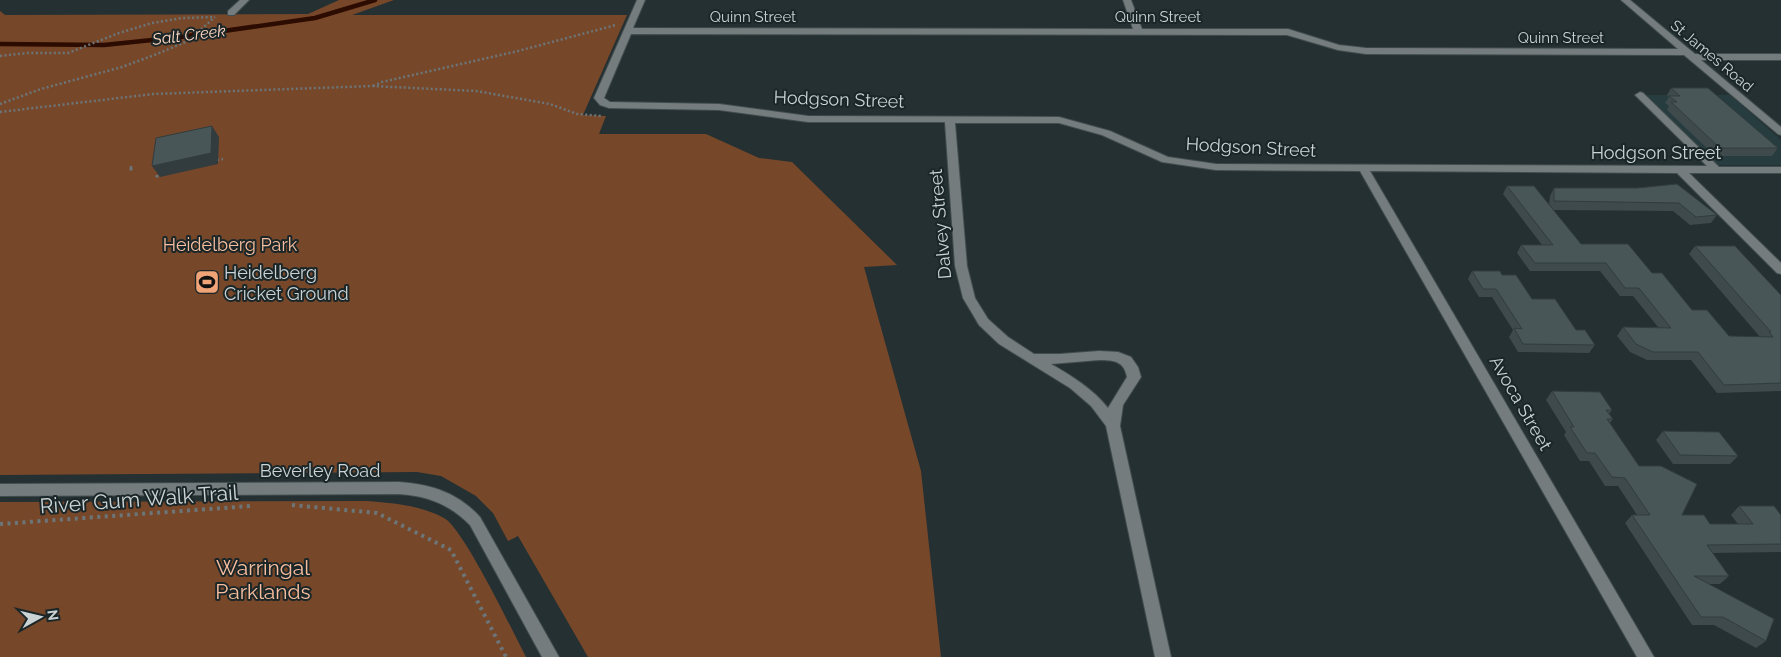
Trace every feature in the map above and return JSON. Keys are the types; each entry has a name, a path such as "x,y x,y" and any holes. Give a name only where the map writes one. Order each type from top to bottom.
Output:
{"street":[{"path":"232,13 245,0"},
{"path":"613,105 603,103 599,98 641,0"},
{"path":"1127,0 1138,30"},
{"name":"St James Road","path":"1625,0 1781,132"},
{"name":"Quinn Street","path":"629,28 1288,32 1338,47 1366,51 1690,54 1781,58"},
{"path":"1640,95 1717,170"},
{"name":"Hodgson Street","path":"613,105 719,107 808,119 1060,120 1106,133 1166,160 1216,167 1781,170"},
{"name":"Dalvey Street","path":"950,120 961,266 965,287 977,311 991,329 1011,347 1084,393 1107,416 1114,430"},
{"name":"Avoca Street","path":"1364,168 1646,657"},
{"path":"1680,170 1781,270"},
{"name":"Dalvey Street","path":"1028,358 1064,359 1104,354 1115,356 1126,362 1132,370 1134,377 1119,398 1112,420 1163,657"},
{"name":"Beverley Road","path":"0,490 399,488 426,490 460,506 475,521 551,657"}],"path":[{"path":"0,56 28,53 68,53 152,23 182,18 215,17 188,41 142,60 41,89 0,104"},
{"path":"372,86 382,82 518,51 601,28 629,28"},
{"path":"0,112 153,94 372,86 484,92 550,104 577,114 596,116 611,115 613,105"},
{"path":"217,160 223,159"},
{"path":"131,173 132,166"},
{"name":"River Gum Walk Trail","path":"0,524 261,505"},
{"path":"289,505 377,513 451,550 506,657"}],"shaded area":[{"path":"1635,95 1730,95 1781,140 1781,165 1708,165"}],"green space":[{"name":"Heidelberg Park","path":"339,0 394,0 352,15 627,15 583,115 606,116 599,134 706,134 759,158 792,162 897,265 864,267 921,471 941,657 588,657 518,536 508,541 493,513 476,496 441,476 417,472 0,475 0,11 5,15 308,14"},
{"name":"Warringal Parklands","path":"366,501 416,507 444,518 453,526 475,560 526,657 0,657 0,502"}],"building":[{"path":"1671,88 1708,88 1778,148 1720,148 1671,102 1677,102 1669,96 1680,96"},
{"path":"212,126 211,153 152,166 156,138"},
{"path":"1677,184 1717,215 1696,217 1679,203 1554,201 1554,188 1637,188"},
{"path":"1507,186 1534,186 1581,244 1628,244 1652,273 1662,273 1692,310 1707,310 1729,336 1773,337 1769,332 1771,332 1695,246 1735,246 1781,295 1781,383 1724,385 1698,352 1653,352 1636,344 1623,327 1671,328 1639,288 1625,288 1606,263 1535,263 1521,245 1553,245"},
{"path":"1472,271 1500,271 1502,275 1516,275 1532,299 1555,299 1576,330 1585,330 1595,345 1523,344 1514,328 1522,329 1496,289 1483,289"},
{"path":"1552,391 1600,392 1612,410 1606,410 1613,419 1607,419 1639,466 1661,466 1697,484 1682,515 1704,515 1710,524 1753,524 1739,506 1774,506 1781,515 1781,544 1707,545 1729,576 1694,576 1774,619 1766,641 1723,617 1701,617 1632,515 1650,515 1625,478 1612,477 1595,453 1587,453 1570,427 1574,427"},
{"path":"1663,431 1719,432 1738,456 1680,455"}],"waterway":[{"name":"Salt Creek","path":"0,44 104,45 181,37 315,18 375,0"}],"place":[{"name":"Heidelberg Cricket Ground","path":"207,282"}]}
